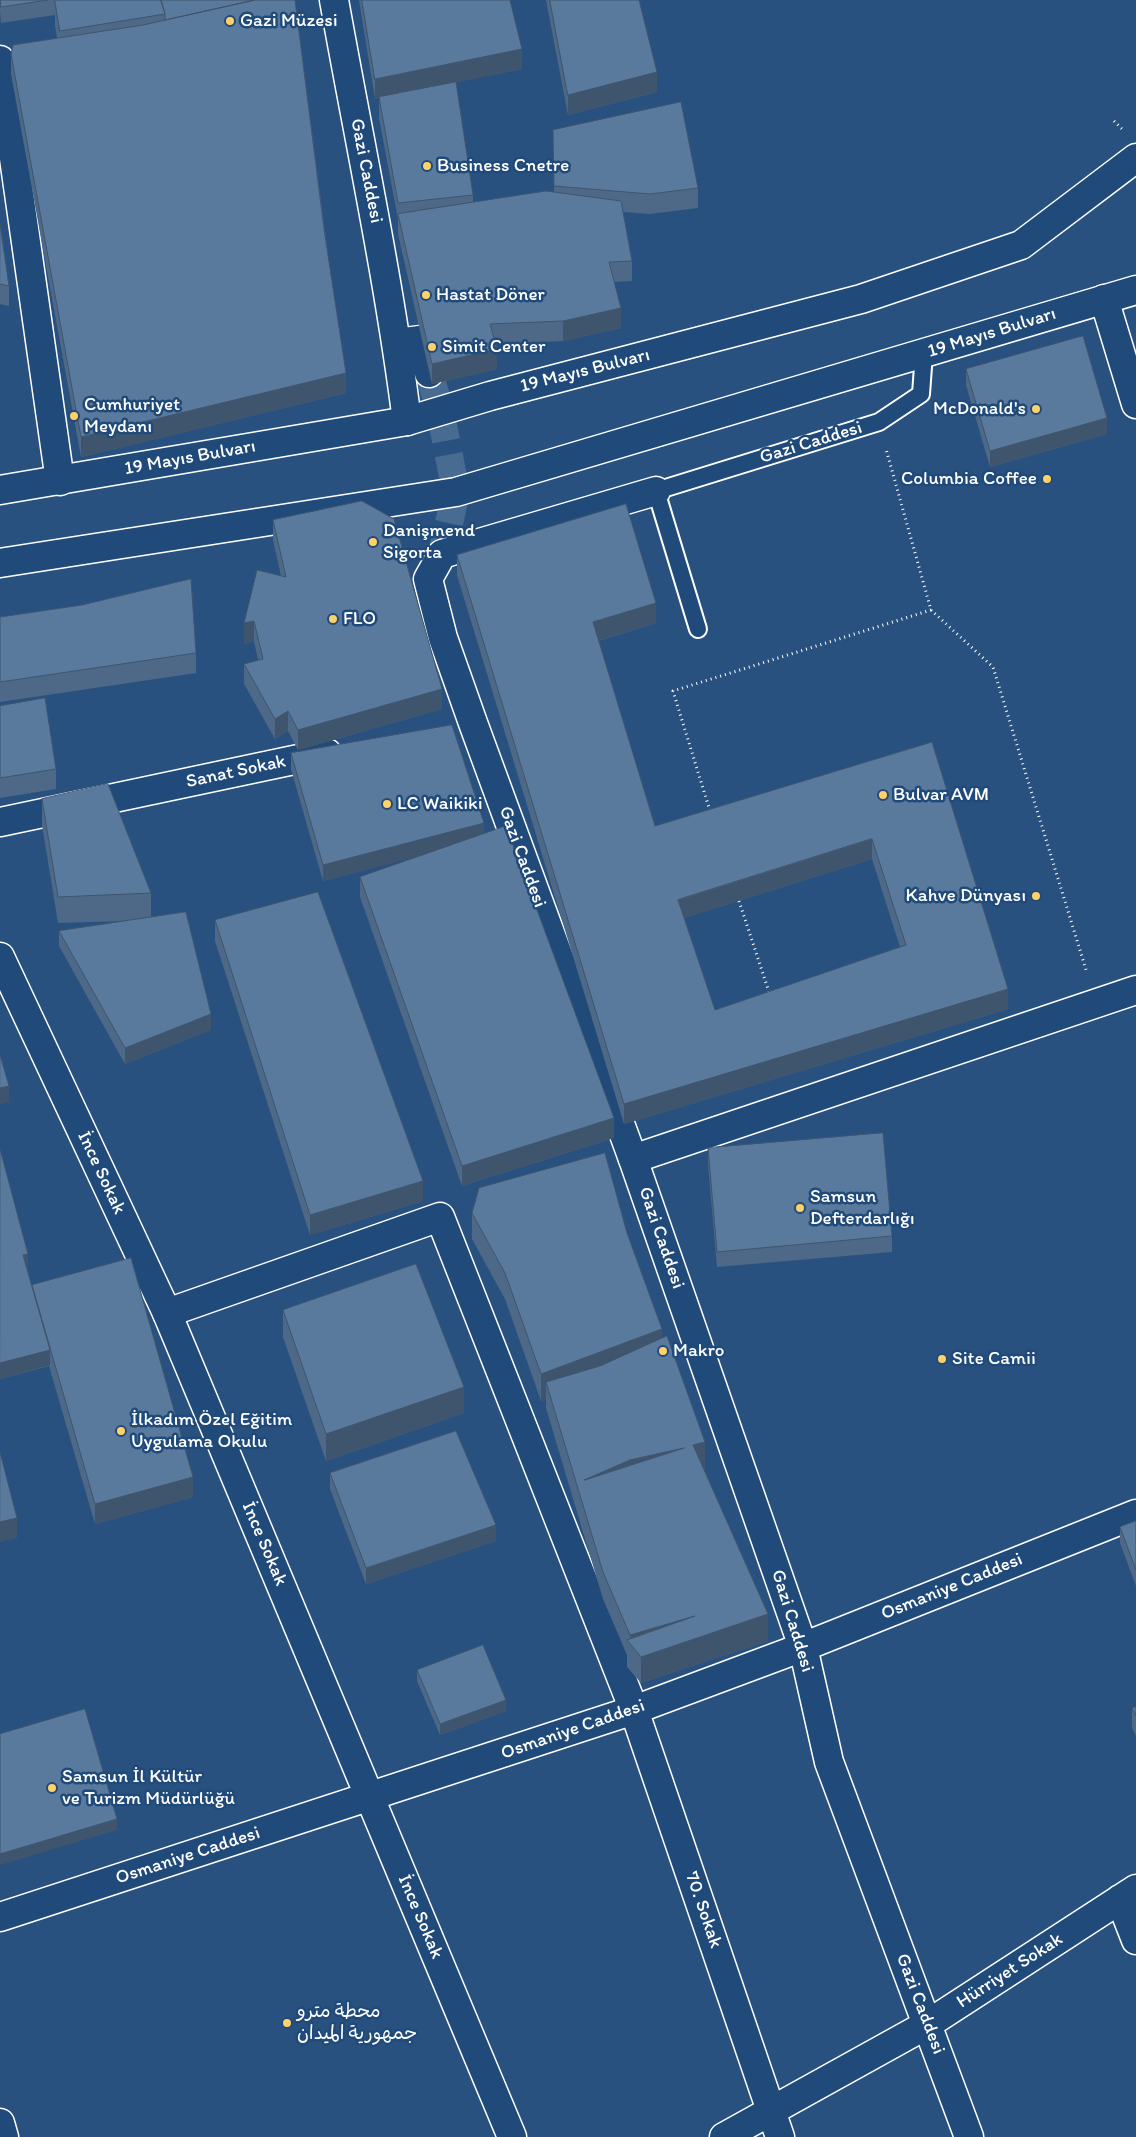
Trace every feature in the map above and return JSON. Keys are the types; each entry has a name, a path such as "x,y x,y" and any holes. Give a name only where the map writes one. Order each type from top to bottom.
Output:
{"street":[{"name":"Gazi Caddesi","path":"334,0 376,219 397,343 407,421"},
{"path":"0,60 60,481"},
{"name":"19 Mayıs Bulvarı","path":"0,490 407,421 490,396 861,299 1021,245 1136,158"},
{"name":"19 Mayıs Bulvarı","path":"0,563 456,492 1136,290"},
{"path":"1104,299 1136,404"},
{"path":"397,343 420,340 429,373"},
{"name":"Gazi Caddesi","path":"656,491 442,554 428,579 444,638 463,725 633,1159 803,1647 829,1762 969,2137"},
{"name":"Sanat Sokak","path":"0,822 347,749"},
{"name":"İnce Sokak","path":"0,957 167,1313 512,2137"},
{"path":"633,1159 1136,990"},
{"name":"70. Sokak","path":"167,1313 440,1217 634,1710 780,2137"},
{"name":"Osmaniye Caddesi","path":"0,1917 634,1710 803,1647 1136,1514"},
{"path":"1128,1894 1136,1940"},
{"name":"Hürriyet Sokak","path":"724,2137 928,2024 1128,1894"},
{"path":"0,2123 4,2137"}],"lane":[{"name":"Gazi Caddesi","path":"656,491 879,422 921,394 924,353"},
{"path":"656,491 698,628"}],"path":[{"path":"879,422 931,610 993,667 1096,1004"},
{"path":"713,818 673,690 931,610"},
{"path":"739,901 772,1001"}],"building":[{"path":"1,0 48,0 1,7"},
{"path":"55,0 161,0 165,14 60,31"},
{"path":"161,0 255,0 165,20"},
{"path":"255,0 295,0 324,229 346,373 81,437 11,54 13,45 143,25"},
{"path":"362,0 510,0 522,49 375,79"},
{"path":"550,0 639,0 657,72 568,95"},
{"name":"Business Cnetre","path":"456,82 473,195 398,203 379,97"},
{"path":"681,102 698,188 650,194 554,186 553,130"},
{"path":"546,191 621,201 632,261 609,262 621,308 563,321 490,324 497,349 432,364 398,214"},
{"path":"0,224 9,286 0,284"},
{"name":"McDonald's","path":"1083,336 1107,418 990,451 966,369"},
{"name":"FLO","path":"362,501 394,519 442,689 298,730 288,711 275,719 244,664 263,659 254,621 244,623 257,570 286,577 273,520"},
{"name":"Bulvar AVM","path":"626,504 656,603 593,622 655,826 932,742 1008,989 624,1104 457,555","holes":["872,839 906,945 715,1010 678,900"]},
{"path":"191,579 196,653 0,682 0,617 82,605"},
{"path":"45,698 56,769 0,778 0,706"},
{"name":"LC Waikiki","path":"452,725 484,823 323,865 291,753"},
{"path":"108,784 151,893 58,897 42,799"},
{"path":"506,826 614,1118 462,1166 360,877"},
{"path":"318,892 423,1181 310,1215 215,920"},
{"path":"186,912 211,1014 125,1048 59,931"},
{"path":"0,1055 9,1086 0,1088"},
{"name":"Samsun Defterdarlığı","path":"883,1133 892,1236 717,1252 708,1148"},
{"path":"0,1149 28,1254 23,1255 50,1350 0,1363"},
{"path":"605,1153 627,1233 662,1329 541,1374 505,1273 472,1213 479,1188"},
{"name":"İlkadım Özel Eğitim Uygulama Okulu","path":"131,1258 193,1477 95,1504 32,1285"},
{"path":"416,1264 464,1387 326,1434 283,1310"},
{"path":"667,1336 705,1442 693,1445 768,1614 641,1657 627,1640 695,1616 630,1635 603,1572 546,1382 600,1366","holes":["684,1448 584,1480 630,1460"]},
{"name":"İlkadım Özel Eğitim Uygulama Okulu","path":"456,1431 496,1525 366,1568 330,1473"},
{"path":"0,1452 17,1518 0,1522"},
{"path":"1136,1521 1136,1570 1120,1527"},
{"path":"483,1645 506,1700 440,1724 417,1670"},
{"path":"1136,1707 1136,1716 1132,1708"},
{"name":"Samsun İl Kültür ve Turizm Müdürlüğü","path":"85,1709 117,1819 0,1854 0,1734"}],"tunnel":[{"path":"429,373 440,410 456,492 442,554"}],"place":[{"name":"Gazi Müzesi","path":"230,21"},
{"name":"Business Cnetre","path":"427,166"},
{"name":"Hastat Döner","path":"426,295"},
{"name":"Simit Center","path":"432,347"},
{"name":"McDonald's","path":"1036,409"},
{"name":"Cumhuriyet Meydanı","path":"74,416"},
{"name":"Columbia Coffee","path":"1047,479"},
{"name":"Danişmend Sigorta","path":"373,542"},
{"name":"FLO","path":"333,619"},
{"name":"Bulvar AVM","path":"883,795"},
{"name":"LC Waikiki","path":"387,804"},
{"name":"Kahve Dünyası","path":"1036,896"},
{"name":"Samsun Defterdarlığı","path":"800,1208"},
{"name":"Makro","path":"663,1351"},
{"name":"Site Camii","path":"942,1359"},
{"name":"İlkadım Özel Eğitim Uygulama Okulu","path":"121,1431"},
{"name":"Samsun İl Kültür ve Turizm Müdürlüğü","path":"52,1788"},
{"name":"محطة مترو جمهورية الميدان","path":"287,2023"}]}
